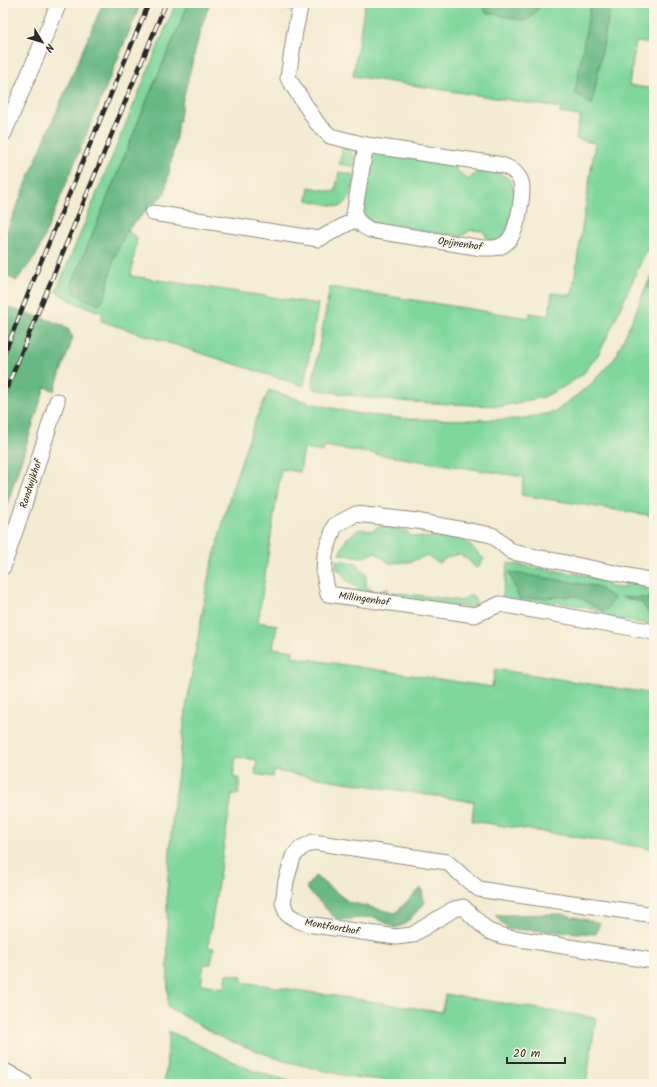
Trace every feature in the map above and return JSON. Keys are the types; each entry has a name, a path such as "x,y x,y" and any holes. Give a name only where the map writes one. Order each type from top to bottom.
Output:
{"street":[{"path":"3,134 59,3"},
{"name":"Opijnenhof","path":"301,3 288,78 317,123 330,136 366,145 500,165 510,169 517,175 522,186 520,209 514,232 511,239 505,245 496,248 482,248 370,230 361,225 356,219"},
{"path":"153,213 319,239 356,219 354,214 366,145"},
{"name":"Randwijkhof","path":"3,567 33,478 56,401"},
{"name":"Millingenhof","path":"654,581 512,552 492,535 418,521 356,514 335,525 324,554 324,574 328,594 475,615 500,604 654,632"},
{"name":"Montfoorthof","path":"654,915 479,889 447,862 313,842 301,848 292,857 286,881 283,903 287,914 307,924 396,937 412,935 454,909 463,907 488,930 502,936 654,961"},
{"path":"3,1070 24,1082 24,1084"}],"green space":[{"path":"103,3 141,3 36,256 16,281 3,273 3,240"},
{"path":"176,3 189,3 148,98 72,284 105,296 114,258 127,230 137,238 131,276 318,304 304,386 101,321 103,313 78,304 56,292"},
{"path":"189,3 210,3 201,28 184,95 165,193 127,230 114,258 105,296 99,305 75,293 72,284 148,98"},
{"path":"255,3 295,3 294,10"},
{"path":"365,3 654,3 654,44 636,42 629,85 654,89 654,240 645,253 598,355 583,374 544,397 503,406 471,405 368,398 313,389 312,386 330,287 529,318 530,313 549,316 552,293 572,295 595,143 576,139 580,116 560,113 561,108 353,76"},
{"path":"484,3 543,3 527,21 485,12"},
{"path":"591,3 611,3 592,105 575,93"},
{"path":"344,144 353,154 356,167 339,164"},
{"path":"380,151 459,164 455,169 469,180 478,170 485,167 508,178 514,187 516,198 508,233 498,240 489,241 483,231 471,230 460,237 370,223 362,216 360,211 369,159"},
{"path":"339,172 355,175 352,193 348,201 340,207 307,200 309,187 335,192"},
{"path":"654,272 654,290 646,286"},
{"path":"646,286 654,290 654,516 521,495 524,477 324,446 323,452 304,449 300,472 281,469 258,622 277,625 273,648 293,651 292,657 492,687 495,669 654,694 654,849 472,821 474,802 274,771 273,777 255,774 257,760 236,757 233,777 240,779 238,795 232,794 208,947 214,948 211,964 204,964 201,984 225,988 227,974 242,976 242,982 442,1012 445,994 596,1018 586,1084 417,1084 346,1076 284,1061 220,1037 168,1007 167,891 173,810 187,702 208,579 232,489 253,426 269,390 310,403 359,414 409,419 519,419 555,412 591,384 615,358"},
{"path":"3,306 67,327 73,338 54,391 45,387 3,517"},
{"path":"380,526 405,530 412,536 428,538 443,531 459,536 484,559 477,569 467,559 459,554 446,558 440,563 426,556 409,562 389,563 375,552 361,557 339,554 347,538 360,529 372,531"},
{"path":"336,560 357,563 366,574 366,587 375,592 388,589 387,599 358,594 358,588 347,581 341,571 336,569"},
{"path":"508,563 607,579 608,587 625,588 626,580 654,585 654,625 595,616 596,609 556,602 554,609 502,599"},
{"path":"509,572 596,586 615,599 604,612 577,596 519,599"},
{"path":"393,592 462,601 471,594 476,601 473,608 392,599"},
{"path":"621,597 654,598 654,621 641,602"},
{"path":"315,876 349,902 395,913 421,888 425,903 405,924 395,928 374,917 337,920 306,888"},
{"path":"562,914 600,923 596,934 507,929 495,915"},
{"path":"169,1031 251,1070 299,1084 164,1084"}],"railway":[{"path":"3,357 40,264 149,3"},
{"path":"3,397 166,3"}]}
